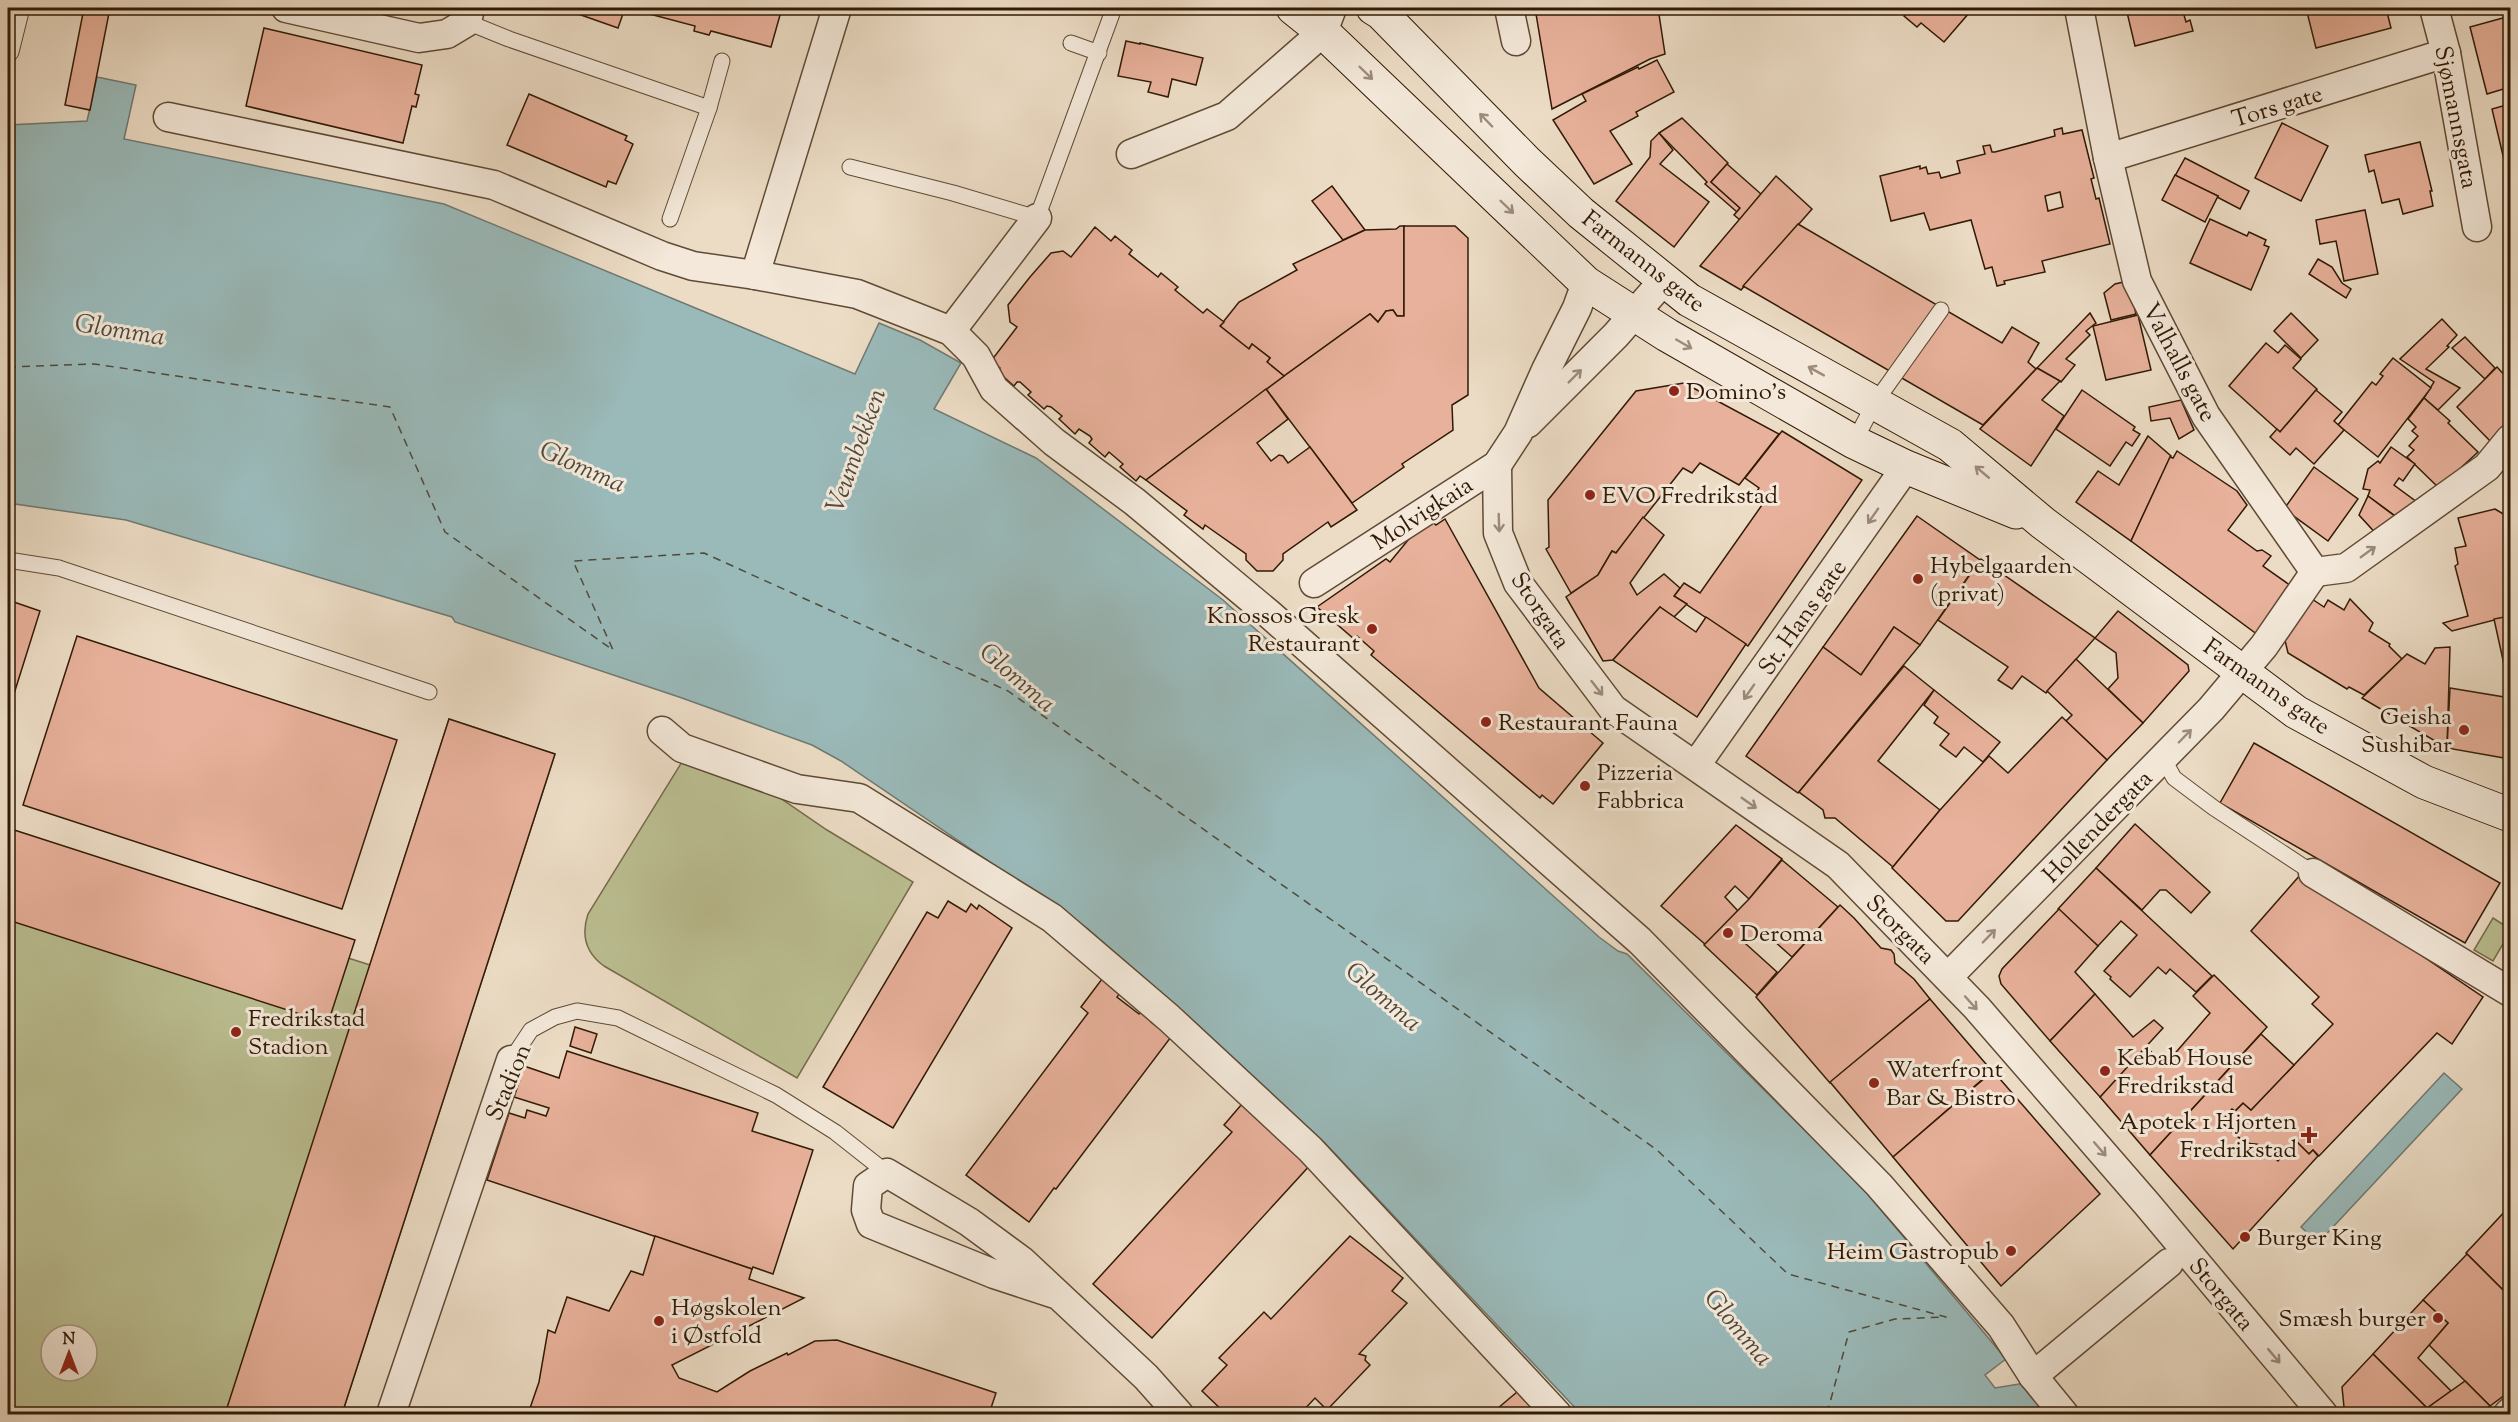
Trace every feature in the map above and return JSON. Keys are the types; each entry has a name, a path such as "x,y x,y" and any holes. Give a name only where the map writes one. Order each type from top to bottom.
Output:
{"street":[{"path":"286,8 419,38 447,34 469,15"},
{"path":"754,275 837,8"},
{"name":"Farmanns gate","path":"1293,8 1328,20 1587,283 1633,314 1854,442 1906,467 2043,523"},
{"name":"Farmanns gate","path":"1373,8 1381,13 1581,213 1689,300 1950,445 2043,523 2296,712 2424,783 2511,815"},
{"path":"1509,8 1516,41"},
{"name":"Valhalls gate","path":"2079,8 2108,158 2137,281 2206,416 2315,572"},
{"name":"Sjømannsgata","path":"2434,8 2446,53 2477,227"},
{"path":"1131,154 1227,116 1328,20"},
{"name":"Tors gate","path":"2108,158 2446,53"},
{"path":"168,117 494,185 693,266 857,294 951,331 976,356 994,389 1054,442 1134,502 1268,613 1640,941 1879,1185 2001,1326 2033,1376 2064,1414"},
{"path":"951,331 1037,218"},
{"name":"Molvigkaia","path":"1518,433 1616,335 1663,281"},
{"name":"Molvigkaia","path":"1314,583 1497,465 1518,433 1587,283"},
{"path":"2245,672 2315,572 2346,568 2487,467 2511,439"},
{"name":"Storgata","path":"1497,465 1498,533 1518,583 1613,709 1838,865 1948,977 2147,1204 2323,1414"},
{"name":"St. Hans gate","path":"1696,765 1906,467"},
{"name":"Hollendergata","path":"1948,977 2163,759 2245,672"},
{"path":"662,731 682,748 797,789 858,798 1052,918 1169,1018 1310,1149 1557,1414"},
{"path":"2313,873 2510,989"},
{"name":"Stadion","path":"391,1414 512,1060"},
{"path":"1054,1294 994,1274 870,1224 866,1210 868,1186 887,1173 969,1222 1022,1261 1054,1294 1146,1377 1179,1414"},
{"path":"2033,1376 2169,1263"}],"lane":[{"path":"8,56 22,8"},
{"path":"850,167 953,193 1037,218 1114,8"},
{"path":"469,15 509,39 709,108"},
{"path":"1071,43 1098,53"},
{"path":"670,219 709,108 722,61"},
{"path":"1854,442 1874,404 1941,310"},
{"path":"8,560 59,568 429,692"},
{"path":"2163,759 2174,778 2223,814 2313,873"},
{"name":"Stadion","path":"512,1060 531,1030 555,1017 577,1011 618,1018 776,1095 835,1132 887,1173"}],"green space":[{"name":"Fredrikstad Stadion","path":"449,719 555,754 342,1414 8,1414 8,849 370,965"},
{"path":"685,757 764,787 827,830 913,882 797,1078 604,966 589,949 585,936 588,914"},
{"path":"2493,918 2510,929 2510,932 2493,961 2474,950"}],"water":[{"path":"97,77 136,85 124,139 444,204 855,374 879,323 920,340 961,363 934,409 1036,458 1223,600 1599,937 1618,951 1627,954 1860,1185 2006,1359 1985,1375 1995,1388 2025,1383 2054,1414 1581,1414 1324,1142 1177,1006 1087,928 841,761 812,745 682,698 455,622 452,617 126,520 8,503 8,125 87,121"},
{"path":"2444,1073 2462,1089 2318,1243 2301,1227"}],"building":[{"path":"84,8 110,8 90,110 65,105"},
{"path":"561,8 625,8 618,28"},
{"path":"627,8 782,8 771,47 711,31 709,35 694,31 695,26"},
{"path":"1535,8 1658,8 1665,54 1650,59 1552,109"},
{"path":"1903,8 1967,8 1965,10 1969,13 1944,42 1921,23 1917,27 1904,16 1907,11"},
{"path":"2126,8 2182,8 2186,22 2190,20 2193,31 2135,46"},
{"path":"2306,8 2386,8 2391,28 2316,48"},
{"path":"2510,16 2510,87 2487,94 2470,27"},
{"path":"264,28 422,65 415,94 419,95 416,107 412,106 403,143 246,106"},
{"path":"1126,41 1203,58 1196,85 1172,79 1168,97 1148,92 1151,82 1118,76"},
{"path":"1657,60 1674,92 1636,112 1638,116 1610,131 1632,164 1594,184 1553,120 1586,101 1582,94"},
{"path":"529,94 627,136 625,140 633,144 616,184 608,181 606,187 507,145"},
{"path":"2510,104 2510,159 2504,160 2492,109"},
{"path":"1682,118 1728,163 1711,182 1740,208 1737,212 1705,184 1707,182 1659,133"},
{"path":"2282,123 2328,146 2301,201 2255,178"},
{"path":"2062,128 2063,134 2082,130 2094,178 2091,179 2096,199 2099,198 2110,244 2042,261 2045,272 2004,281 2005,284 1997,286 1992,267 1985,269 1971,220 1930,230 1924,213 1891,221 1880,176 1920,166 1920,169 1926,167 1928,174 1939,172 1941,178 1960,173 1957,161 1985,154 1983,146 1990,145 1992,152 1995,152 2055,136 2054,130","holes":["2060,192 2063,207 2048,211 2045,196"]},
{"path":"1659,133 1673,150 1660,164 1709,202 1674,247 1616,201 1650,157 1651,141"},
{"path":"2420,142 2432,191 2430,191 2433,206 2403,214 2399,199 2382,203 2374,170 2369,172 2365,155"},
{"path":"2185,158 2249,191 2240,209 2175,176"},
{"path":"1727,164 1761,194 1740,220 1734,215 1740,208 1711,182"},
{"path":"2175,175 2218,196 2205,222 2162,200"},
{"path":"1776,176 1812,209 1741,290 1700,266"},
{"path":"1332,186 1365,230 1343,240 1312,201"},
{"path":"2365,210 2378,274 2344,281 2336,241 2320,244 2316,220"},
{"path":"2210,219 2247,236 2249,232 2266,240 2264,245 2269,247 2251,290 2190,263"},
{"path":"1798,224 2002,343 2012,327 2039,343 2028,362 2036,369 1983,425 1743,286"},
{"path":"1404,226 1404,316 1397,316 1393,310 1386,311 1378,322 1370,314 1284,376 1267,362 1270,358 1252,344 1249,349 1220,326 1239,302 1297,270 1293,264 1365,230 1396,229"},
{"path":"1404,226 1455,226 1468,238 1468,395 1452,405 1453,430 1402,464 1404,467 1352,503 1266,389 1370,314 1378,322 1386,311 1393,310 1397,316 1404,316"},
{"path":"1095,227 1111,241 1115,236 1132,250 1129,254 1158,277 1161,273 1178,287 1175,290 1203,313 1207,309 1224,322 1220,326 1249,349 1252,344 1270,358 1267,362 1284,376 1146,480 1140,476 1136,481 1120,467 1123,464 1109,452 1105,457 1089,443 1092,439 1090,436 1079,429 1075,434 1059,419 1062,416 1051,407 1047,406 1044,409 1028,395 1031,392 1020,382 1014,386 997,371 1000,368 991,361 1017,327 1010,322 1008,305 1051,253 1063,251 1071,257"},
{"path":"2318,259 2332,267 2342,283 2351,289 2346,298 2309,274"},
{"path":"2128,281 2136,314 2111,320 2104,293 2115,284"},
{"path":"2090,313 2096,323 2086,331 2090,335 2066,359 2075,365 2061,382 2037,368"},
{"path":"2291,313 2318,340 2301,358 2274,331"},
{"path":"2138,315 2151,370 2106,380 2093,326"},
{"path":"2442,319 2457,335 2447,346 2449,347 2426,369 2460,388 2438,410 2424,398 2434,382 2400,359"},
{"path":"2465,337 2495,368 2485,379 2452,348"},
{"path":"2266,343 2278,353 2285,345 2301,359 2293,368 2317,389 2280,432 2229,386"},
{"path":"2393,358 2431,388 2378,457 2338,425 2372,382 2376,385 2383,376 2380,374"},
{"path":"2497,367 2510,381 2510,422 2491,442 2457,407"},
{"path":"2037,368 2060,381 2042,400 2064,416 2031,466 1980,429"},
{"path":"1684,383 1779,434 1739,485 1700,463 1692,473 1683,468 1616,553 1612,551 1598,575 1571,593 1546,549 1549,547 1548,500 1636,391"},
{"path":"1266,389 1288,419 1257,443 1271,461 1279,455 1283,456 1288,463 1310,447 1357,510 1331,527 1328,522 1283,554 1283,560 1273,571 1257,571 1246,560 1246,554 1205,525 1203,529 1184,515 1187,511 1146,480"},
{"path":"2082,390 2135,427 2133,430 2140,434 2132,446 2126,442 2110,466 2056,429"},
{"path":"2316,390 2342,412 2334,421 2344,430 2314,464 2296,448 2290,455 2270,437 2277,429 2280,432"},
{"path":"2424,398 2450,421 2448,423 2478,452 2439,488 2407,457 2414,450 2409,446 2418,436 2412,431 2416,427 2408,419"},
{"path":"2181,400 2194,430 2179,439 2170,418 2151,421 2149,407"},
{"path":"1782,431 1862,480 1748,646 1674,596 1684,583 1700,593 1762,505 1753,498 1759,488 1745,478"},
{"path":"2148,436 2171,456 2131,541 2076,502 2098,471 2119,485"},
{"path":"2391,447 2415,464 2403,481 2399,478 2394,485 2421,505 2402,521 2368,496 2370,490 2363,489 2368,469 2378,461 2380,463"},
{"path":"2177,451 2237,491 2247,505 2228,530 2257,551 2262,550 2271,556 2263,566 2294,588 2258,635 2131,541 2170,457 2173,458"},
{"path":"2314,467 2358,499 2328,541 2284,509"},
{"path":"2368,496 2400,520 2380,538 2359,515"},
{"path":"2495,509 2510,518 2510,616 2452,631 2443,623 2468,616 2455,566 2458,564 2455,548 2466,546 2458,518"},
{"name":"Hybelgaarden (privat)","path":"1917,516 1980,560 1920,645 1894,627 1861,675 1823,647"},
{"path":"1427,517 1436,525 1445,519 1539,688 1603,743 1553,804 1542,795 1540,798 1371,655 1374,651 1357,636 1354,639 1317,607 1386,559 1390,562"},
{"path":"1643,517 1664,535 1630,583 1637,595 1664,574 1680,588 1674,596 1687,604 1674,617 1660,607 1613,660 1603,661 1566,597 1598,575 1612,551 1616,553"},
{"path":"1981,559 2095,638 2046,693 2022,676 2012,689 1998,680 2008,667 1938,620"},
{"path":"2312,599 2324,607 2328,600 2344,610 2350,599 2373,623 2369,631 2390,644 2389,646 2402,659 2364,695 2349,687 2347,689 2288,653 2284,636"},
{"path":"8,600 40,611 8,713"},
{"path":"1660,607 1696,632 1706,617 1746,644 1697,717 1613,660"},
{"path":"2118,611 2188,665 2189,671 2143,723 2108,689 2118,678 2116,653 2095,638"},
{"path":"2510,616 2510,692 2494,619"},
{"path":"1894,627 1920,645 1798,793 1746,756 1823,647 1861,675"},
{"path":"77,636 397,740 342,909 23,805"},
{"path":"2450,647 2447,748 2362,698 2407,654 2425,664 2435,648"},
{"path":"2076,659 2143,723 2107,760 2066,721 2072,715 2047,691"},
{"path":"1904,666 1934,690 1878,761 1940,810 1893,867 1835,818 1825,818 1823,810 1799,792"},
{"path":"2450,688 2510,698 2510,759 2447,748"},
{"path":"1934,690 2000,742 1983,762 1964,747 1956,757 1940,745 1949,734 1934,723 1938,717 1924,705"},
{"path":"2062,717 2107,760 1958,921 1946,921 1892,868 1989,756 2008,773"},
{"path":"449,719 555,754 342,1414 225,1414"},
{"path":"2254,743 2500,883 2465,943 2220,803"},
{"path":"2135,824 2210,892 2191,913 2166,890 2160,890 2142,910 2096,868"},
{"path":"1736,825 1782,859 1749,899 1735,886 1725,897 1738,911 1706,945 1661,906"},
{"path":"8,828 355,940 328,1023 8,920"},
{"path":"1782,860 1838,907 1792,957 1764,932 1758,931 1746,944 1777,972 1757,995 1704,945 1749,899"},
{"path":"2096,868 2212,976 2196,992 2170,969 2166,974 2158,967 2130,997 2110,979 2111,977 2104,971 2137,935 2121,921 2098,946 2058,909"},
{"path":"2301,874 2483,997 2452,1044 2437,1033 2319,1156 2313,1150 2309,1154 2296,1141 2278,1161 2261,1145 2245,1143 2221,1122 2232,1109 2235,1111 2243,1103 2251,1110 2333,1024 2312,1004 2319,997 2251,931"},
{"path":"948,901 966,912 971,904 977,909 979,905 1012,928 893,1128 823,1087 927,912 938,918"},
{"path":"1840,905 1881,948 1891,950 1895,963 1914,979 1930,999 1830,1083 1756,997"},
{"path":"2059,909 2098,946 2075,972 2095,994 2050,1041 2001,984 1999,976 2002,969"},
{"path":"2214,975 2267,1027 2150,1155 2100,1097 2146,1046 2164,1066 2210,1013 2193,996"},
{"path":"1102,979 1120,993 1117,997 1139,1014 1141,1011 1171,1037 1029,1222 966,1175 1088,1013 1081,1007"},
{"path":"2095,994 2133,1037 2154,1020 2163,1028 2100,1097 2050,1041"},
{"path":"1930,999 1992,1071 1893,1157 1830,1082"},
{"path":"575,1027 597,1034 591,1053 570,1046"},
{"path":"2261,1034 2294,1065 2251,1110 2243,1103 2235,1111 2232,1109 2221,1122 2245,1143 2261,1145 2278,1161 2296,1141 2309,1154 2313,1150 2318,1156 2233,1249 2150,1155"},
{"path":"567,1051 758,1113 752,1131 813,1150 773,1274 753,1267 752,1269 487,1180 509,1113 525,1118 527,1110 546,1116 549,1108 514,1097 524,1066 559,1078"},
{"path":"1993,1071 2100,1194 2001,1286 1893,1157"},
{"path":"1247,1098 1312,1163 1152,1338 1093,1284 1232,1132 1224,1125"},
{"path":"2510,1206 2510,1297 2466,1253"},
{"name":"Høgskolen i Østfold","path":"655,1236 752,1269 749,1279 804,1298 672,1365 679,1378 717,1392 750,1371 787,1353 788,1355 815,1341 837,1340 996,1393 989,1414 528,1414 539,1382 548,1330 555,1333 567,1297 609,1311 631,1271 643,1275"},
{"path":"1350,1236 1403,1278 1392,1291 1407,1303 1359,1354 1366,1356 1365,1360 1370,1365 1327,1410 1315,1398 1300,1414 1226,1414 1202,1391 1227,1365 1219,1358 1264,1312 1271,1319"},
{"path":"2467,1254 2510,1297 2510,1391 2490,1406 2429,1345 2448,1323 2423,1300"},
{"path":"2423,1300 2448,1323 2418,1358 2451,1391 2427,1408 2373,1354"},
{"path":"2373,1354 2427,1408 2465,1381 2490,1406 2478,1414 2352,1414 2344,1407 2342,1387"},
{"path":"1517,1392 1537,1414 1491,1414"}],"ferry route":[{"path":"8,367 94,364 390,407 445,532 613,650 573,561 704,553 1008,691 1657,1150 1788,1274 1946,1317 1895,1319 1849,1332 1828,1410 1832,1414"}],"place":[{"name":"Domino's","path":"1674,391"},
{"name":"EVO Fredrikstad","path":"1590,495"},
{"name":"Hybelgaarden (privat)","path":"1918,579"},
{"name":"Knossos Gresk Restaurant","path":"1372,629"},
{"name":"Restaurant Fauna","path":"1486,722"},
{"name":"Geisha Sushibar","path":"2464,730"},
{"name":"Pizzeria Fabbrica","path":"1585,786"},
{"name":"Deroma","path":"1728,933"},
{"name":"Fredrikstad Stadion","path":"236,1032"},
{"name":"Kebab House Fredrikstad","path":"2105,1071"},
{"name":"Waterfront Bar & Bistro","path":"1874,1083"},
{"name":"Apotek 1 Hjorten Fredrikstad","path":"2309,1135"},
{"name":"Burger King","path":"2245,1237"},
{"name":"Heim Gastropub","path":"2011,1251"},
{"name":"Smæsh burger","path":"2438,1318"},
{"name":"Høgskolen i Østfold","path":"659,1321"}],"water label":[{"name":"Glomma","path":"120,329"},
{"name":"Veumbekken","path":"855,450"},
{"name":"Glomma","path":"583,466"},
{"name":"Glomma","path":"1018,677"},
{"name":"Glomma","path":"1384,996"},
{"name":"Glomma","path":"1739,1327"}]}
